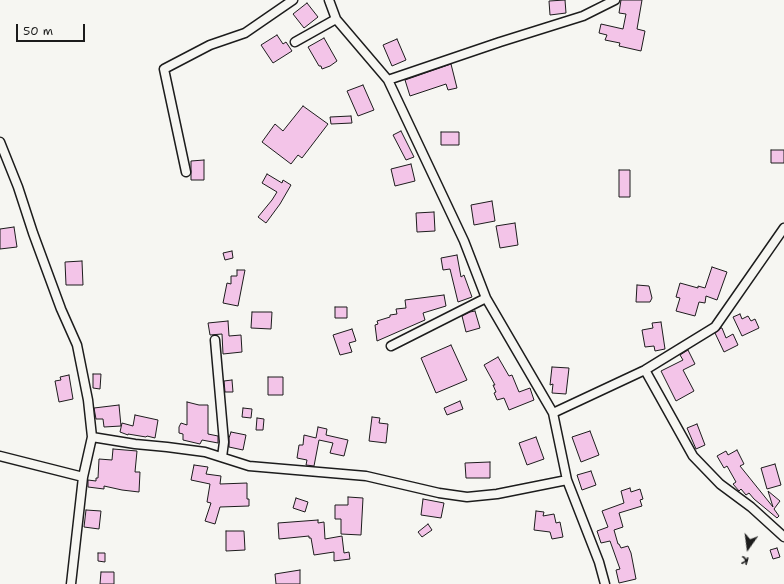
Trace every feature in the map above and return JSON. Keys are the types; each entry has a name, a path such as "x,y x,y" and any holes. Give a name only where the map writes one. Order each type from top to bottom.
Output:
{"street":[{"path":"186,172 164,69 210,45 245,33 293,0"},
{"path":"329,0 336,19 388,80 464,241 486,298 553,413 567,480 599,562 605,584"},
{"path":"388,80 583,16 615,0"},
{"path":"295,42 336,19"},
{"path":"0,142 18,187 61,309 77,345 88,400 92,437 83,477 72,584"},
{"path":"553,413 645,370 715,327 784,228"},
{"path":"391,346 486,298"},
{"path":"215,340 224,442 222,457"},
{"path":"645,370 693,456 720,484 751,507 784,538"},
{"path":"92,437 135,444 205,452 249,466 366,476 439,493 467,497 497,494 567,480"},
{"path":"0,456 83,477"}],"building":[{"path":"565,0 566,13 550,15 549,1"},
{"path":"621,0 642,0 637,29 645,31 641,51 619,46 620,43 605,40 607,35 599,33 601,24 623,29 626,14 619,13"},
{"path":"307,3 318,17 304,28 293,14"},
{"path":"277,35 283,44 286,42 292,51 273,63 261,45"},
{"path":"324,38 337,61 322,69 308,47"},
{"path":"397,39 406,60 392,66 383,45"},
{"path":"451,64 457,88 448,90 446,84 410,96 405,80"},
{"path":"363,85 374,110 358,116 347,91"},
{"path":"303,106 328,124 302,158 298,155 291,164 262,142 275,124 283,131"},
{"path":"351,116 352,123 331,124 330,117"},
{"path":"401,131 414,157 406,160 393,135"},
{"path":"441,132 459,132 459,145 441,145"},
{"path":"771,150 784,150 784,163 771,163"},
{"path":"204,160 204,180 191,180 191,161"},
{"path":"411,164 415,181 395,186 391,169"},
{"path":"619,170 630,170 630,197 619,197"},
{"path":"267,174 282,183 283,180 291,185 280,204 266,223 258,217 277,192 262,183"},
{"path":"492,201 495,221 474,225 471,205"},
{"path":"434,212 435,231 417,232 416,213"},
{"path":"515,223 518,245 500,248 496,226"},
{"path":"14,227 17,247 0,249 0,229"},
{"path":"232,251 233,258 225,260 223,253"},
{"path":"457,255 461,277 464,275 472,297 458,302 450,269 443,270 441,258"},
{"path":"82,261 83,285 66,285 65,262"},
{"path":"712,267 727,272 717,300 706,296 705,303 699,302 695,316 676,311 680,298 676,297 680,283 698,288 698,286 705,288"},
{"path":"237,270 245,270 238,306 223,303 227,283 231,284 231,276 237,276"},
{"path":"637,285 649,286 652,298 650,302 636,302"},
{"path":"444,295 446,306 423,313 425,320 377,341 375,325 378,324 377,321 390,317 390,315 397,314 396,309 406,308 405,300"},
{"path":"335,307 347,307 347,318 335,318"},
{"path":"475,311 480,328 466,332 462,316"},
{"path":"252,312 272,312 271,329 251,328"},
{"path":"740,314 742,319 748,316 751,321 755,319 759,328 742,336 733,317"},
{"path":"228,321 229,336 241,335 242,352 223,354 222,334 210,335 208,323"},
{"path":"661,322 665,349 655,351 654,346 645,347 642,330 653,328 652,323"},
{"path":"721,328 726,338 733,334 738,345 724,352 715,333"},
{"path":"352,329 356,341 349,343 352,352 340,355 333,335"},
{"path":"451,345 467,380 436,393 421,358"},
{"path":"688,350 695,364 683,370 694,391 676,401 661,371 683,360 680,355"},
{"path":"498,357 509,376 512,375 519,392 530,388 534,400 509,410 504,398 497,400 494,393 496,392 493,385 495,385 484,365"},
{"path":"552,367 569,368 566,394 552,393 553,384 550,385"},
{"path":"93,374 101,374 100,389 93,388"},
{"path":"69,375 73,399 59,402 55,381 61,380 60,377"},
{"path":"268,377 283,377 283,395 268,395"},
{"path":"232,380 233,392 225,392 224,381"},
{"path":"460,401 463,409 447,415 444,408"},
{"path":"187,402 199,405 208,405 208,434 218,436 218,443 202,440 200,444 183,440 183,434 179,433 179,427 181,423 187,425"},
{"path":"119,405 121,426 104,427 103,419 96,419 94,408"},
{"path":"243,408 252,409 251,418 242,417"},
{"path":"135,415 158,420 155,438 128,435 120,432 122,423 133,426"},
{"path":"372,417 380,418 379,423 388,424 386,443 369,441"},
{"path":"257,418 264,419 263,430 256,430"},
{"path":"697,424 705,445 696,449 687,428"},
{"path":"318,427 327,429 326,435 348,440 344,456 330,453 333,443 319,440 314,466 306,465 307,460 297,458 299,445 303,445 304,435 316,438"},
{"path":"590,431 599,455 581,462 572,437"},
{"path":"231,432 246,435 243,450 229,447"},
{"path":"536,437 544,459 527,465 519,443"},
{"path":"113,449 137,451 135,472 140,472 139,492 104,486 104,489 88,487 88,480 96,481 96,478 98,478 99,459 112,460"},
{"path":"737,450 744,464 740,466 773,507 768,491 780,501 774,509 779,516 777,518 749,493 746,495 741,489 739,491 733,484 736,482 727,466 724,468 717,456 726,451 728,455"},
{"path":"490,462 490,478 466,478 465,463"},
{"path":"775,464 781,485 767,489 761,468"},
{"path":"194,465 208,467 206,474 221,476 220,484 247,483 247,499 249,499 249,506 220,507 215,524 205,521 211,503 207,502 210,484 191,480"},
{"path":"591,471 596,485 582,490 577,475"},
{"path":"630,488 631,492 640,489 643,499 640,500 642,506 619,513 623,527 614,530 618,544 621,548 628,546 631,553 636,579 619,583 616,570 620,569 610,541 601,543 597,531 608,527 602,511 624,503 621,491"},
{"path":"348,497 363,498 361,535 341,534 341,519 335,519 335,505 348,505"},
{"path":"296,498 308,502 305,512 293,508"},
{"path":"423,499 444,503 441,518 421,515"},
{"path":"86,510 101,511 99,529 84,527"},
{"path":"536,511 544,512 543,516 554,514 556,523 560,522 563,537 552,539 550,532 534,530"},
{"path":"318,520 318,523 324,522 325,539 342,536 344,553 349,552 350,559 334,561 334,552 314,555 311,538 309,538 309,536 279,539 278,523"},
{"path":"428,524 432,530 422,537 418,532"},
{"path":"226,531 244,531 245,550 226,551"},
{"path":"777,548 780,557 773,559 770,550"},
{"path":"98,553 105,553 105,562 98,561"},
{"path":"300,570 300,584 276,584 275,574"},
{"path":"101,572 114,572 114,584 100,584"}]}
